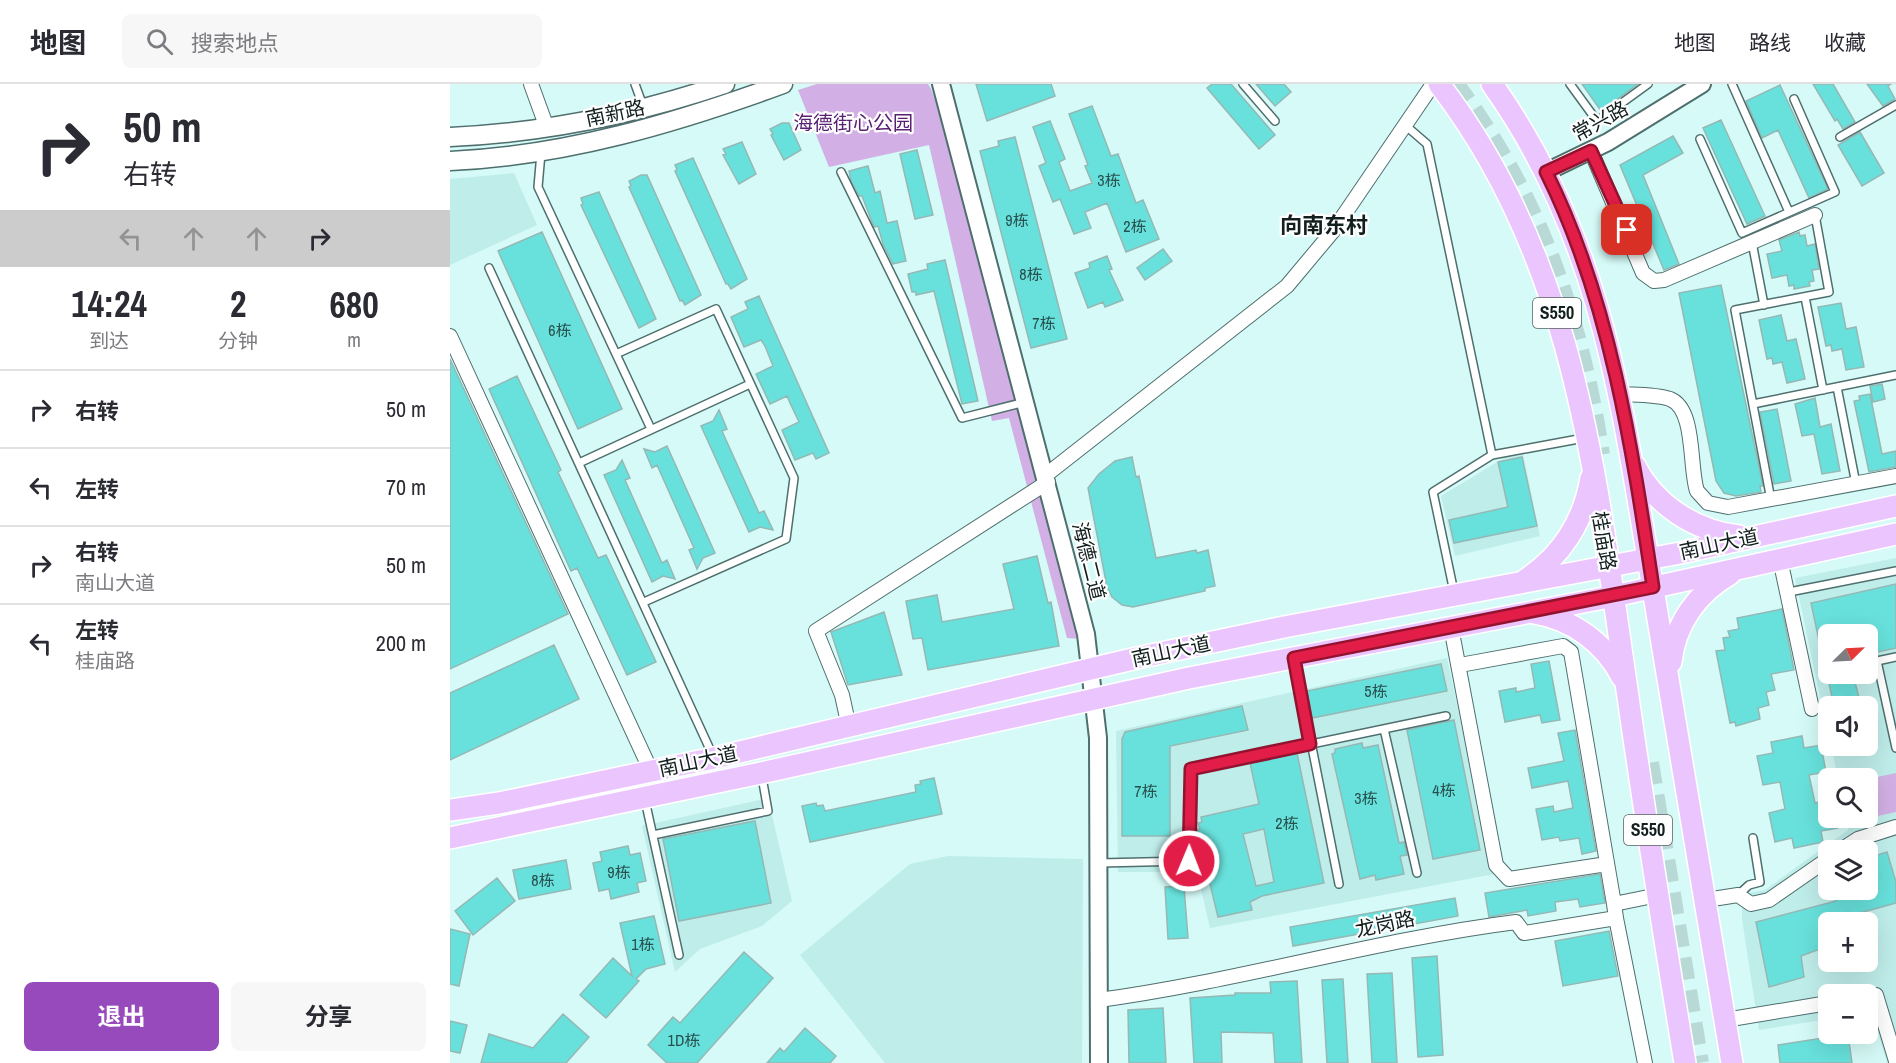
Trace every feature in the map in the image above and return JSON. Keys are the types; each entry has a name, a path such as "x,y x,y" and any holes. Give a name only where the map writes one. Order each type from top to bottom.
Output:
{"main road":[{"name":"南新路","path":"450,137 547,128 644,108 725,84"},
{"name":"南新路","path":"450,161 541,151 664,125 783,84"},
{"name":"桂庙路","path":"1439,84 1495,166 1529,236 1564,337 1587,438 1609,566 1685,1063"},
{"name":"桂庙路","path":"1492,84 1546,172 1587,269 1619,394 1670,683 1732,1063"},
{"path":"1630,455 1645,482 1678,514 1720,533 1751,537"},
{"path":"1519,583 1543,567 1570,534 1585,501 1592,466"},
{"name":"南山大道","path":"450,810 714,758 1090,669 1284,627 1649,559 1896,506"},
{"name":"南山大道","path":"450,838 761,773 1094,699 1614,596 1896,534"},
{"path":"1670,683 1674,644 1691,608 1720,580 1757,564"},
{"path":"1528,612 1553,617 1587,635 1613,662 1626,685"},
{"path":"450,849 507,826"}],"street":[{"path":"531,84 547,128"},
{"name":"海德二道","path":"940,84 1047,479 1086,634 1098,738 1099,1063"},
{"path":"849,727 842,695 816,632 1047,479 1287,285 1334,231 1433,84"},
{"name":"常兴路","path":"1546,172 1591,151 1702,84"},
{"path":"1591,151 1643,273 1651,280 1664,280 1815,215"},
{"path":"450,336 651,771"},
{"path":"1619,394 1665,398 1678,404 1687,418 1694,482 1701,498 1708,503 1728,507 1896,476"},
{"path":"1780,559 1789,592 1812,709"},
{"path":"1451,627 1496,866 1509,879 1607,864"},
{"path":"1460,666 1563,646 1571,652 1615,911 1646,1063"},
{"path":"1856,840 1896,827"},
{"path":"1706,900 1738,895 1751,904 1769,900 1818,866"},
{"name":"龙岗路","path":"1099,1000 1267,970 1446,931 1516,922 1524,933 1615,911 1658,895"},
{"path":"1878,1002 1896,1061"},
{"path":"1725,1020 1818,1005"}],"lane":[{"path":"635,84 644,108"},
{"path":"1243,84 1275,121"},
{"path":"1570,84 1597,121 1648,84"},
{"path":"1732,84 1789,212"},
{"path":"1700,139 1742,233 1835,192 1794,99"},
{"path":"1840,137 1896,105"},
{"path":"1405,125 1427,144 1492,455"},
{"path":"541,151 538,187 651,429"},
{"path":"841,172 962,418 1026,402"},
{"path":"1771,500 1735,310 1829,292 1815,215"},
{"path":"1752,242 1764,305"},
{"path":"489,268 714,758"},
{"path":"1804,297 1823,390"},
{"path":"616,354 716,309 794,478 786,539 644,602"},
{"path":"1753,404 1896,375"},
{"path":"579,463 750,384"},
{"path":"1837,387 1856,484"},
{"path":"1455,595 1433,492 1492,455 1587,438"},
{"path":"1789,592 1896,571"},
{"path":"1896,657 1877,661 1896,748"},
{"path":"1294,658 1339,884"},
{"path":"1099,863 1189,861 1191,769 1446,716"},
{"path":"1384,729 1417,873"},
{"path":"653,835 768,811 761,773"},
{"path":"644,798 680,955"},
{"path":"1738,895 1749,885 1760,882 1753,838"}],"shaded area":[{"path":"514,173 537,225 450,265 450,179"},
{"path":"1523,453 1540,536 1455,556 1441,496 1507,456"},
{"path":"1896,558 1896,1063 1887,1063 1878,1032 1878,984 1818,984 1818,1021 1759,1030 1742,919 1742,894 1765,890 1818,852 1818,900 1878,900 1878,840 1834,840 1848,828 1878,828 1878,768 1836,768 1833,756 1878,756 1878,696 1820,696 1795,578"},
{"path":"1447,658 1494,874 1210,928 1197,872 1118,872 1116,731"},
{"path":"768,798 792,901 762,926 700,949 675,972 642,826"},
{"path":"948,856 1083,859 1082,1063 885,1063 800,955 910,864"}],"green space":[{"name":"海德街心公园","path":"817,84 928,84 931,89 943,122 1080,639 1067,638 1009,418 992,421 929,145 829,167 798,90"},
{"path":"1896,773 1896,812 1878,816 1878,777"}],"building":[{"path":"976,84 1051,84 1055,96 987,121"},
{"path":"1212,84 1231,84 1275,135 1259,149 1207,88"},
{"path":"1256,84 1284,84 1291,92 1275,106"},
{"path":"1582,84 1638,84 1601,111"},
{"path":"1813,84 1833,84 1855,122 1843,129 1837,119 1835,121"},
{"path":"1867,84 1891,84 1888,86 1895,99 1883,106"},
{"path":"1780,85 1828,189 1809,198 1778,130 1762,138 1746,101"},
{"path":"1092,106 1111,156 1118,154 1136,203 1143,200 1159,239 1126,252 1107,203 1085,212 1091,228 1074,234 1060,199 1053,202 1039,166 1046,163 1033,127 1050,121 1065,159 1059,162 1070,191 1092,183 1085,166 1088,165 1069,114"},
{"path":"1721,120 1765,216 1747,224 1703,128"},
{"path":"782,123 789,123 801,150 784,160 770,129"},
{"path":"1860,132 1884,173 1862,186 1838,145"},
{"path":"1673,136 1683,153 1643,175 1679,264 1664,270 1620,165"},
{"path":"1015,137 1067,339 1031,348 980,151 999,146 998,141"},
{"path":"742,142 756,174 739,184 723,155 726,154 723,149"},
{"path":"917,150 933,215 915,219 900,154"},
{"path":"693,158 747,279 731,289 726,284 675,171 677,170 675,165"},
{"path":"868,166 875,193 880,191 887,223 897,221 906,261 893,264 883,244 878,226 874,227 862,196 859,196 851,181 849,171"},
{"path":"641,175 647,175 701,295 685,305 682,300 680,301 629,187 631,186 629,181"},
{"path":"599,192 656,319 639,328 581,205 583,204 581,198"},
{"path":"542,232 622,409 578,429 498,251"},
{"path":"1799,232 1800,236 1805,235 1807,246 1815,244 1819,269 1812,270 1814,281 1809,282 1810,286 1794,289 1794,285 1789,286 1787,275 1772,278 1767,254 1782,251 1779,240"},
{"path":"1163,249 1172,261 1145,280 1137,268"},
{"path":"1107,256 1112,269 1109,270 1123,300 1105,307 1103,302 1088,308 1075,273 1090,268 1089,263"},
{"path":"945,260 978,401 962,404 934,291 916,295 916,292 912,292 908,274 928,269 927,264"},
{"path":"1721,285 1763,486 1760,486 1761,492 1736,496 1724,493 1716,481 1679,293"},
{"path":"759,296 829,453 816,459 813,453 795,460 782,430 799,422 787,396 770,404 756,374 773,366 765,346 761,340 744,347 731,317 748,309 745,302"},
{"path":"1841,303 1846,329 1856,327 1864,367 1846,370 1842,349 1832,351 1831,345 1826,346 1818,307"},
{"path":"1781,315 1787,341 1796,339 1805,379 1787,383 1782,362 1773,364 1772,358 1767,359 1759,320"},
{"path":"450,359 568,614 450,669"},
{"path":"517,376 561,470 558,472 598,558 606,555 656,662 627,675 577,568 571,571 489,389"},
{"path":"1882,384 1885,399 1873,402 1870,386"},
{"path":"1870,394 1882,454 1896,451 1896,467 1869,472 1854,401 1860,400 1859,396"},
{"path":"1815,398 1820,427 1831,424 1840,471 1822,474 1814,434 1802,436 1795,404"},
{"path":"1777,409 1791,481 1774,484 1760,412"},
{"path":"719,410 727,429 722,431 759,513 764,511 773,530 760,527 749,532 701,426 713,421"},
{"path":"667,446 715,553 703,558 697,569 689,550 694,548 657,465 652,468 644,449 655,452"},
{"path":"1132,457 1136,477 1139,476 1156,558 1196,550 1197,553 1208,550 1215,586 1205,588 1205,591 1133,607 1122,605 1112,597 1107,587 1088,488 1099,474 1115,461"},
{"path":"1522,457 1537,526 1454,543 1449,520 1508,507 1498,462"},
{"path":"622,460 630,478 625,480 662,563 667,560 675,579 663,576 652,582 604,475 616,470"},
{"path":"1037,556 1048,603 1051,602 1059,646 928,670 922,638 913,639 906,601 937,595 942,622 1014,609 1003,564"},
{"path":"1896,584 1896,648 1878,652 1878,624 1818,624 1818,636 1811,603"},
{"path":"1782,609 1794,670 1771,674 1775,690 1766,692 1769,705 1758,708 1760,719 1736,726 1735,722 1730,723 1716,651 1725,650 1723,638 1730,637 1728,631 1739,629 1737,618"},
{"path":"884,612 902,675 848,685 831,632"},
{"path":"554,645 579,699 450,760 450,693"},
{"path":"1549,661 1560,720 1542,723 1540,715 1505,722 1499,691 1516,688 1516,692 1535,688 1531,664"},
{"path":"1441,664 1447,691 1312,718 1307,691"},
{"path":"1829,684 1856,684 1858,696 1832,696"},
{"path":"1242,706 1248,730 1170,746 1170,836 1122,836 1122,739 1125,732"},
{"path":"1454,720 1480,850 1433,859 1407,730"},
{"path":"1575,730 1596,851 1582,854 1579,838 1560,841 1559,837 1542,840 1536,809 1553,806 1554,812 1573,808 1568,781 1532,788 1528,768 1564,761 1558,733"},
{"path":"1802,736 1804,748 1818,746 1818,756 1823,756 1825,768 1818,768 1818,773 1809,775 1815,803 1818,802 1818,828 1838,828 1821,831 1823,840 1818,840 1818,843 1794,848 1792,838 1775,842 1769,813 1785,809 1780,782 1763,785 1757,756 1773,753 1771,742"},
{"path":"1362,743 1363,748 1378,745 1399,843 1404,842 1407,855 1400,856 1404,874 1376,880 1375,875 1360,879 1332,754 1335,753 1335,749"},
{"path":"1297,753 1324,883 1262,896 1250,902 1252,910 1218,917 1197,830 1200,829 1198,823 1202,822 1201,817 1259,804 1250,763","holes":["1264,829 1274,882 1256,886 1243,834"]},
{"path":"934,778 942,814 810,842 802,806 816,803 817,806 823,805 825,811 916,792 915,785 921,784 920,781"},
{"path":"755,821 771,903 679,921 663,839"},
{"path":"628,846 630,855 640,853 646,881 637,883 639,892 611,899 609,889 599,891 593,863 602,861 600,852"},
{"path":"1887,852 1896,882 1896,903 1863,912 1818,912 1818,950 1801,956 1804,977 1769,987 1756,922 1836,900 1878,900 1878,855"},
{"path":"566,860 571,889 519,899 513,870"},
{"path":"1600,874 1605,903 1580,907 1578,899 1555,902 1556,911 1528,916 1527,910 1489,917 1485,893"},
{"path":"497,878 515,901 473,935 455,911"},
{"path":"1184,886 1188,938 1168,939 1165,887"},
{"path":"1455,898 1458,916 1293,946 1290,927"},
{"path":"654,916 665,964 646,969 636,979 639,981 606,1018 580,995 613,958 632,976 620,923"},
{"path":"450,929 470,934 459,986 450,984"},
{"path":"1609,931 1618,976 1563,986 1555,941"},
{"path":"744,952 773,978 697,1063 667,1063 648,1045 673,1017 680,1023"},
{"path":"1437,956 1443,1055 1418,1057 1412,958"},
{"path":"1392,973 1397,1063 1372,1063 1367,974"},
{"path":"1343,979 1348,1063 1327,1063 1322,980"},
{"path":"1297,981 1302,1063 1275,1063 1273,1033 1221,1032 1222,1063 1194,1063 1190,998 1235,995 1235,993 1271,993 1270,982"},
{"path":"1163,1008 1166,1063 1129,1063 1128,1010"},
{"path":"563,1014 589,1037 566,1063 481,1063 489,1034 533,1048"},
{"path":"450,1021 467,1025 460,1053 450,1051"},
{"path":"805,1028 836,1056 830,1063 767,1063 780,1048 784,1052"},
{"path":"1818,1039 1818,1044 1849,1044 1852,1063 1780,1063 1778,1045"}],"tunnel":[{"path":"1453,84 1483,127 1508,170 1531,215 1550,260 1579,355 1599,455"},
{"path":"1648,763 1698,1063"}],"district":[{"name":"向南东村","path":"1324,225"}],"route":[{"path":"1189,861 1191,769 1310,744 1294,658 1653,587 1619,394 1602,320 1595,293 1569,220 1546,172 1591,151 1627,230"}]}
